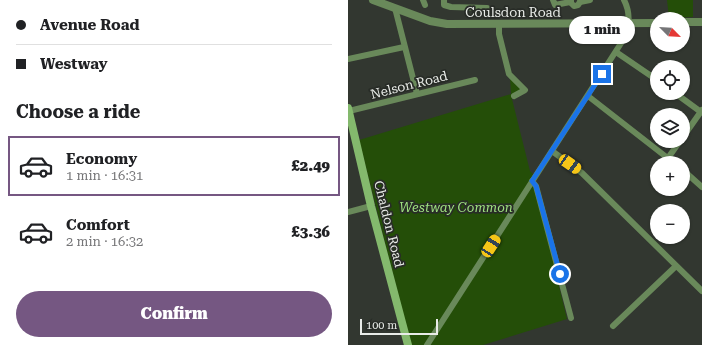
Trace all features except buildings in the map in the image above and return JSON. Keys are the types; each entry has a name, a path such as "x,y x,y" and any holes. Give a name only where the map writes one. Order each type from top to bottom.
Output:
{"main road":[{"name":"Chaldon Road","path":"348,109 371,206 408,345"}],"street":[{"path":"444,0 444,5 451,8 487,8"},
{"path":"553,0 555,6 571,1 575,6 579,1 590,0"},
{"path":"427,345 625,38 628,22 627,7 624,0"},
{"name":"Coulsdon Road","path":"376,1 438,23 650,23"},
{"path":"396,8 404,47 417,94"},
{"path":"690,22 702,22"},
{"path":"499,24 498,34 509,74 527,91 514,96"},
{"path":"348,59 404,47"},
{"path":"616,52 650,75"},
{"name":"Nelson Road","path":"348,109 475,80"},
{"path":"588,96 665,156"},
{"path":"685,100 701,111 690,127"},
{"path":"552,151 582,172 702,291"},
{"path":"690,176 702,187"},
{"path":"532,181 536,186 572,318"},
{"path":"348,212 371,206"},
{"path":"613,326 676,266"}],"green space":[{"path":"667,0 693,0 693,17 690,17 690,12 668,12"},
{"name":"Westway Common","path":"510,78 522,88 519,93 511,95 530,171 533,174 529,182 535,187 567,319 483,345 411,345 359,140 511,94"}],"route":[{"path":"560,274 536,186 532,181 602,74"}]}
